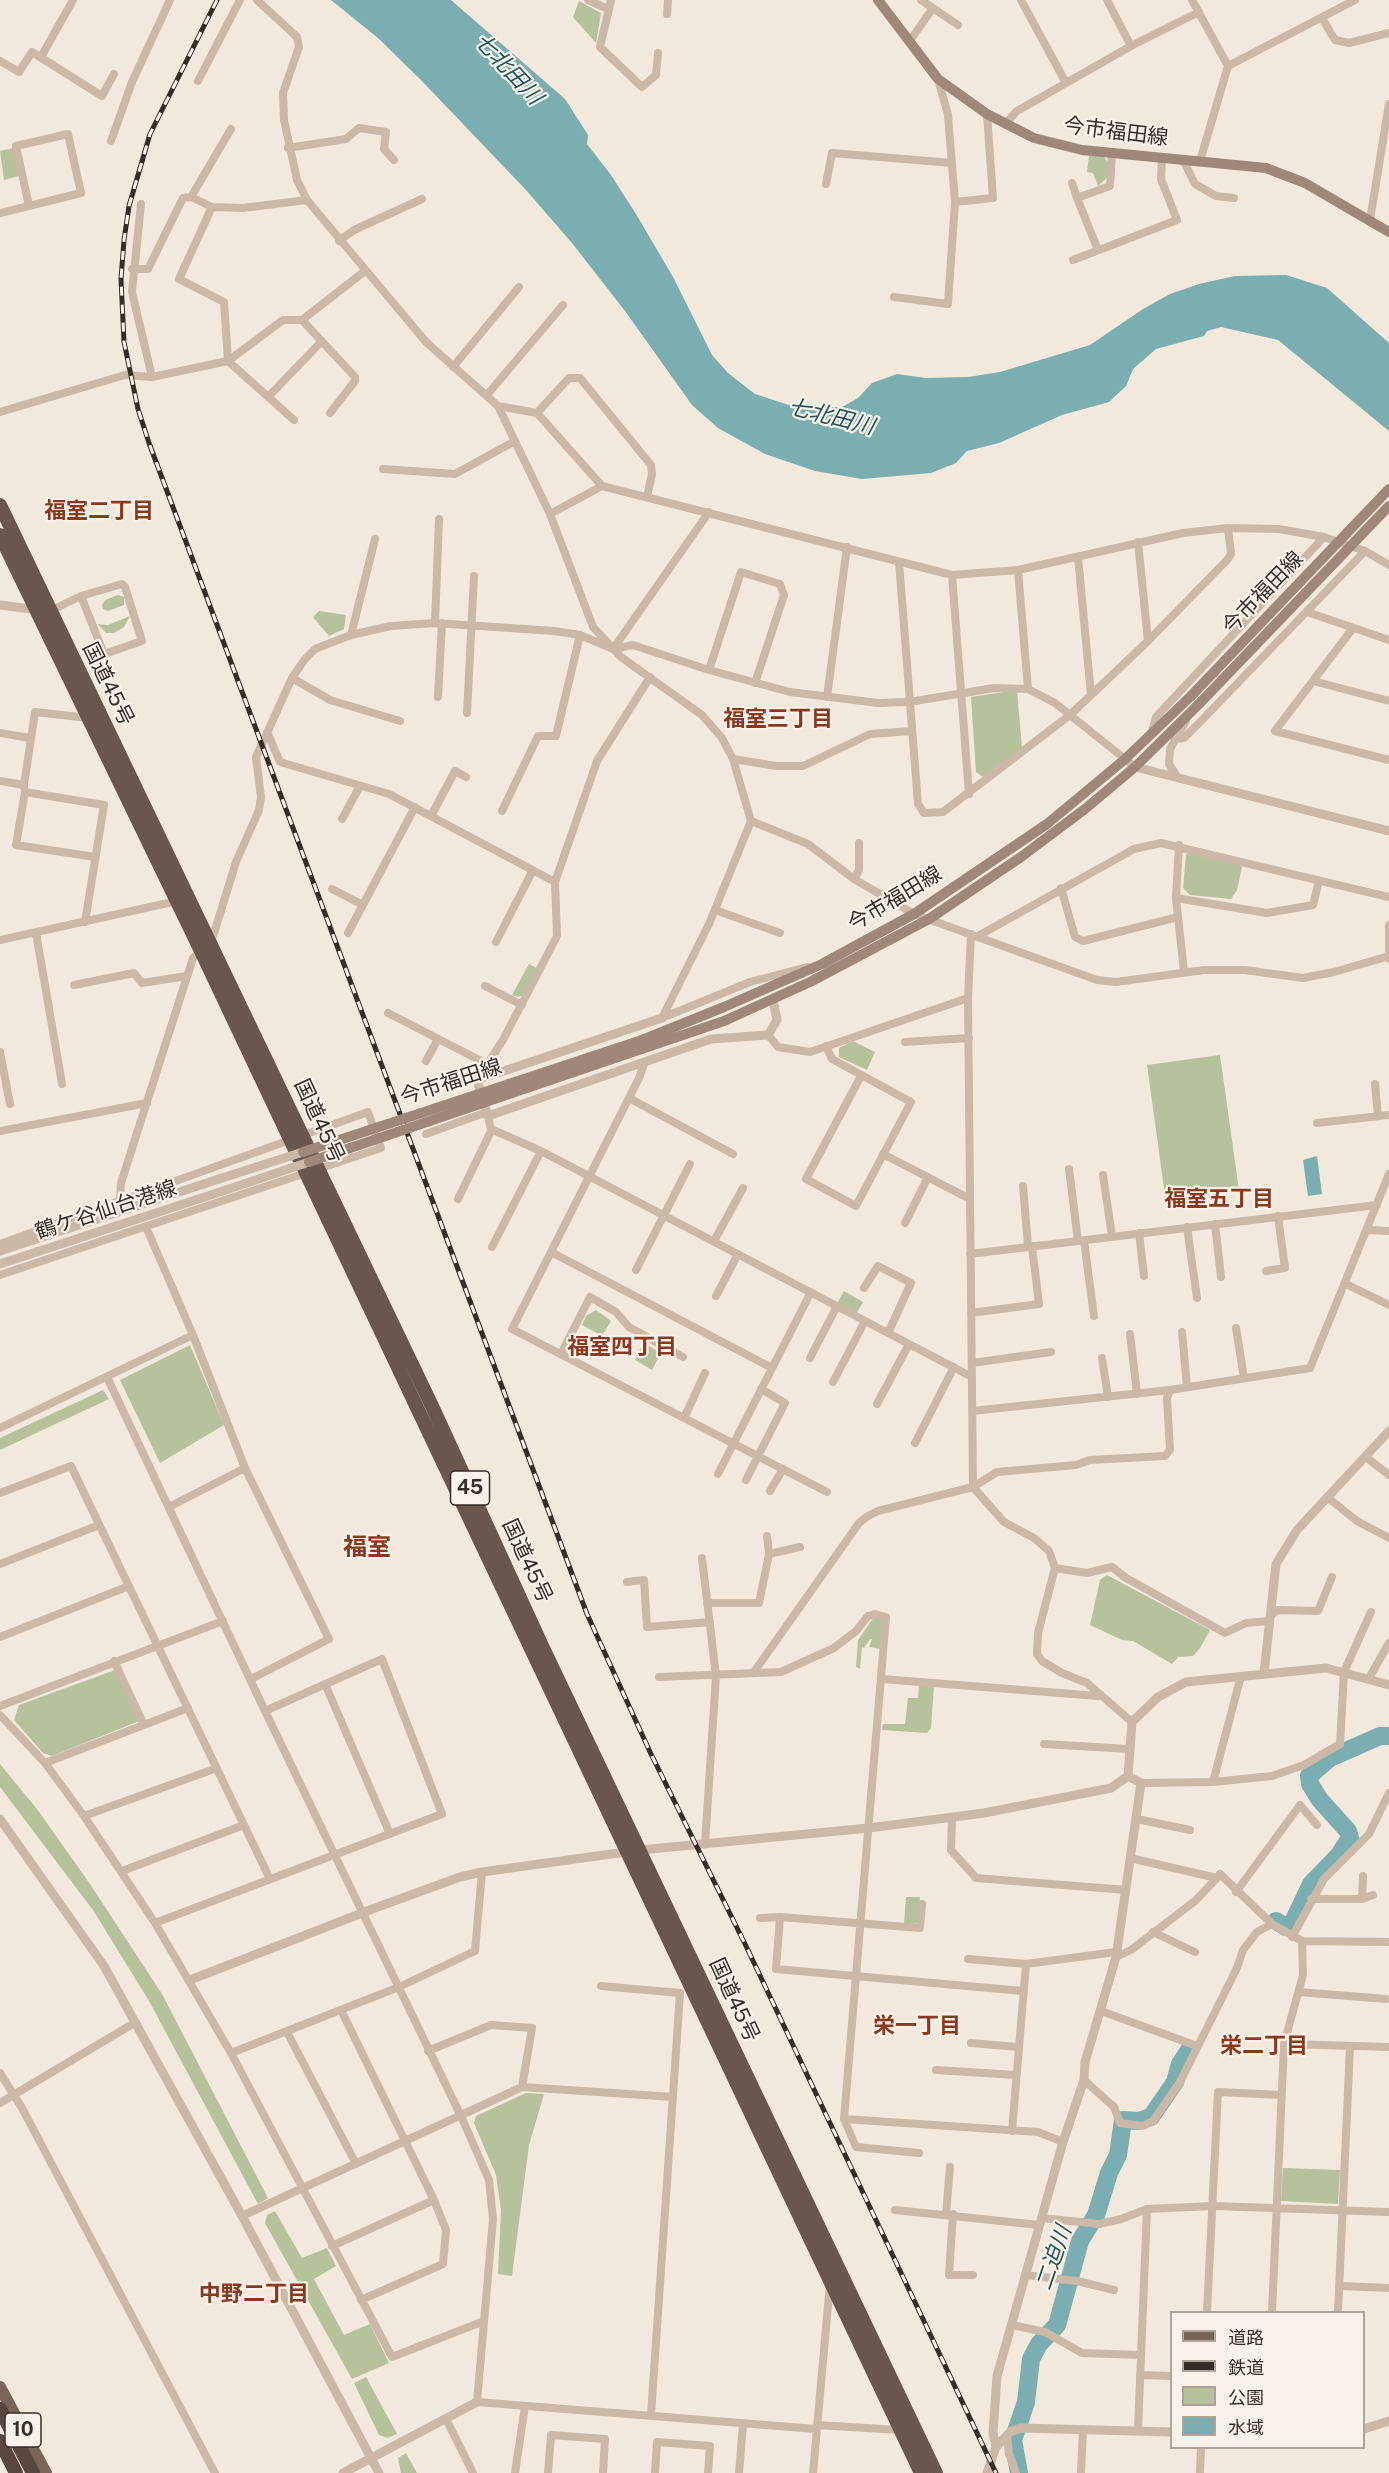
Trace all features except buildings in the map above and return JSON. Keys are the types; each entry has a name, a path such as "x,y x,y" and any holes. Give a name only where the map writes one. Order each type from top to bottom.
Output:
{"highway":[{"name":"国道45号","path":"0,505 89,718 177,901 206,947"},
{"name":"国道45号","path":"0,535 43,611 206,947 640,1850 936,2473"},
{"name":"国道45号","path":"312,1169 626,1853 921,2473"},
{"path":"0,2409 33,2473"},
{"path":"0,2441 16,2473"}],"main road":[{"name":"今市福田線","path":"878,0 938,79 1005,124 1061,147 1266,168 1286,174 1389,232"},
{"name":"今市福田線","path":"303,1152 653,1047 772,1000 929,919 1021,857 1085,809 1135,766 1190,714 1195,700 1389,489"},
{"name":"今市福田線","path":"312,1169 724,1007 822,964 914,914 1047,824 1195,700 1389,506"},
{"name":"10","path":"0,2387 46,2473"},
{"name":"10","path":"0,2450 11,2473"}],"street":[{"path":"41,57 74,0"},
{"path":"111,141 132,82 170,0"},
{"path":"198,81 240,0"},
{"path":"257,0 297,37 299,46 283,93 288,148 297,180 307,200 339,241 426,342 498,406 550,514 593,627 613,649 702,715 722,738 733,759 751,821 714,910 662,1018"},
{"path":"588,0 608,9"},
{"path":"611,0 600,47 642,87 656,75 658,53"},
{"path":"667,14 668,0"},
{"path":"921,0 958,25"},
{"path":"1022,0 1066,84"},
{"path":"1107,0 1131,46"},
{"path":"1192,0 1228,66 1200,161"},
{"path":"1228,66 1355,0"},
{"path":"909,42 933,8"},
{"path":"1005,124 1017,111 1131,46 1198,12"},
{"path":"1322,18 1335,40 1349,43 1389,33"},
{"path":"0,61 19,72 32,52 102,96 114,74"},
{"path":"894,297 943,306 948,304 955,202 948,116 938,79"},
{"path":"1370,220 1389,104"},
{"path":"955,202 993,198 987,114"},
{"path":"288,148 346,139 359,128 386,132 384,149 394,160"},
{"path":"191,197 231,129"},
{"path":"0,213 29,206 81,193 68,134 16,146 29,206"},
{"path":"826,184 832,153 952,163"},
{"path":"1077,198 1110,186 1112,153"},
{"path":"1073,260 1177,220 1161,179 1162,157"},
{"path":"1183,160 1195,184 1216,196 1234,198"},
{"path":"1072,183 1098,250"},
{"path":"132,269 148,269 183,198 191,197 212,207 243,208 307,200"},
{"path":"339,241 354,230 422,199"},
{"path":"141,204 132,269 132,292 152,377"},
{"path":"212,207 179,279 224,302 228,361 294,420"},
{"path":"0,412 124,375 152,377 228,361 283,320 302,320 365,271"},
{"path":"453,367 519,287"},
{"path":"487,395 562,304"},
{"path":"302,320 354,377 355,381 330,413"},
{"path":"268,397 322,341"},
{"path":"537,413 569,378 580,378 651,465 652,474 647,497"},
{"path":"498,406 537,413 602,486 952,575 1018,570 1138,542 1183,533 1228,528 1279,529 1324,537 1365,551 1389,565"},
{"path":"383,469 454,474 515,441"},
{"path":"550,514 602,486"},
{"path":"613,649 709,512"},
{"path":"438,697 439,519"},
{"path":"899,562 918,804 924,813 944,812 1070,715 1149,641 1228,559 1231,554 1228,528"},
{"path":"1151,736 1156,717 1324,537"},
{"path":"351,634 375,539"},
{"path":"1138,542 1149,641"},
{"path":"827,697 847,547"},
{"path":"1175,739 1184,738 1365,551"},
{"path":"1078,556 1091,695"},
{"path":"1018,570 1028,689"},
{"path":"709,670 741,572 780,584 784,595 755,683"},
{"path":"952,575 969,794"},
{"path":"467,713 474,576"},
{"path":"0,604 43,611 81,596 117,584 126,587 142,641 104,654 81,596"},
{"path":"1307,612 1389,640"},
{"path":"120,1200 121,1183 193,958 206,947 236,862 259,810 261,797 256,757 292,678 305,659 315,649 351,634 391,626 438,623 554,631 580,635 613,649 633,645 709,670 790,692 878,703 909,702 961,692 1012,687 1028,689 1048,699 1124,760 1135,766 1389,831"},
{"path":"1353,628 1275,731 1389,760"},
{"path":"502,811 538,736 556,736 580,635"},
{"path":"477,1080 522,1005 557,936 555,882 597,761 650,677"},
{"path":"292,678 330,700 400,721"},
{"path":"1313,681 1389,701"},
{"path":"89,718 35,712 16,845 95,857"},
{"path":"1178,778 1169,764 1170,749 1190,714"},
{"path":"733,759 776,766 803,766 870,734 912,731"},
{"path":"0,733 30,738"},
{"path":"268,734 280,762 389,794 555,882"},
{"path":"431,816 455,771 465,777"},
{"path":"0,781 104,805 85,922"},
{"path":"342,819 360,786"},
{"path":"348,933 414,807"},
{"path":"751,821 808,844 854,879 914,914 1105,982 1184,972 1245,970 1303,978 1334,972 1389,957 1389,925"},
{"path":"854,879 859,870 859,843"},
{"path":"974,935 1134,849 1161,843 1179,845 1389,897"},
{"path":"1179,845 1176,898 1184,972"},
{"path":"496,942 533,870"},
{"path":"1176,898 1267,912 1313,905 1319,881"},
{"path":"1061,888 1075,937 1083,941 1178,918"},
{"path":"332,889 363,905"},
{"path":"0,940 177,901"},
{"path":"714,910 780,933"},
{"path":"36,933 62,1084"},
{"path":"974,935 969,998 973,1487 1004,1521 1034,1538 1049,1551 1055,1568 1038,1633 1037,1654 1042,1661 1086,1683 1098,1696 1132,1722"},
{"path":"477,1080 662,1018 750,982 822,964"},
{"path":"74,985 134,973 142,983 187,976"},
{"path":"485,986 522,1005"},
{"path":"768,1035 778,1047 810,1052 969,998"},
{"path":"768,1035 777,1020 772,1000"},
{"path":"388,1013 488,1064"},
{"path":"426,1134 644,1065 711,1039 768,1035"},
{"path":"906,1042 969,1038"},
{"path":"426,1061 438,1039"},
{"path":"826,1046 832,1059 911,1102 856,1206 806,1179 861,1076"},
{"path":"0,1052 10,1104"},
{"path":"644,1065 512,1329 827,1492"},
{"path":"458,1199 492,1129 477,1080"},
{"path":"1375,1084 1378,1116"},
{"path":"629,1098 733,1154"},
{"path":"0,1131 147,1102"},
{"path":"0,1244 368,1112 381,1148 312,1169 0,1275"},
{"path":"1317,1124 1389,1115"},
{"path":"492,1129 590,1176 972,1377"},
{"path":"492,1247 541,1151"},
{"name":"鶴ケ谷仙台港線","path":"0,1251 303,1152"},
{"path":"883,1154 969,1199"},
{"path":"636,1270 690,1164"},
{"name":"鶴ケ谷仙台港線","path":"0,1264 223,1191 312,1169"},
{"path":"1069,1169 1094,1317"},
{"path":"972,1411 1170,1390 1310,1368 1389,1174"},
{"path":"1103,1175 1112,1236"},
{"path":"905,1223 928,1177"},
{"path":"971,1313 1039,1304 1023,1186"},
{"path":"714,1241 743,1188"},
{"path":"970,1254 1377,1205"},
{"path":"1266,1270 1285,1268 1278,1216"},
{"path":"1215,1224 1221,1277"},
{"path":"146,1227 193,1335 245,1468 329,1640 251,1679"},
{"path":"1187,1227 1197,1298"},
{"path":"1367,1230 1389,1231"},
{"path":"1139,1233 1144,1276"},
{"path":"551,1252 772,1368"},
{"path":"716,1296 738,1254"},
{"path":"864,1288 878,1266 911,1283 888,1333"},
{"path":"1346,1284 1389,1305"},
{"path":"718,1474 811,1292"},
{"path":"561,1354 590,1297 616,1312 629,1327 683,1357"},
{"path":"810,1358 837,1306"},
{"path":"832,1382 865,1321"},
{"path":"1236,1328 1244,1378"},
{"path":"1182,1332 1187,1387"},
{"path":"1130,1334 1137,1394"},
{"path":"0,1428 193,1335"},
{"path":"877,1404 909,1344"},
{"path":"972,1363 1051,1352"},
{"path":"1102,1358 1108,1397"},
{"path":"915,1443 954,1367"},
{"path":"684,1418 705,1373"},
{"path":"107,1377 489,2180 492,2200 477,2402"},
{"path":"746,1480 785,1403 761,1389"},
{"path":"754,1672 859,1522 878,1511 973,1487 997,1472 1076,1465 1090,1460 1165,1456 1170,1450 1167,1398 1170,1390"},
{"path":"1264,1673 1276,1564 1297,1530 1389,1431"},
{"path":"1365,1457 1389,1475"},
{"path":"0,1493 70,1466 270,1879"},
{"path":"168,1507 245,1468"},
{"path":"770,1491 783,1469"},
{"path":"1327,1497 1357,1521 1389,1538"},
{"path":"0,1564 99,1525"},
{"path":"707,1602 759,1603 769,1554 767,1536"},
{"path":"769,1554 800,1547"},
{"path":"702,1558 716,1676 705,1844"},
{"path":"1055,1568 1087,1573 1112,1567 1126,1578 1224,1633 1246,1623 1271,1618 1278,1610 1318,1611 1332,1577"},
{"path":"627,1582 644,1580 647,1627 710,1622"},
{"path":"0,1637 129,1586"},
{"path":"1128,1776 1141,1783 1213,1782 1272,1776 1304,1765 1340,1743 1344,1672 1371,1612"},
{"path":"659,1677 781,1672 834,1648 856,1631 868,1616 875,1614 886,1617 858,1978 844,2119 856,2147 919,2153"},
{"path":"0,1706 223,1621"},
{"path":"1369,1678 1389,1643"},
{"path":"155,1923 442,1814 382,1659 265,1711"},
{"path":"114,1661 144,1725"},
{"path":"1128,1776 1132,1722 1158,1697 1186,1682 1326,1668 1389,1685"},
{"path":"1213,1782 1241,1676"},
{"path":"882,1679 1098,1696"},
{"path":"325,1684 390,1834"},
{"path":"45,1763 188,1708"},
{"path":"0,1715 45,1763 84,1816 122,1870 190,1980 392,2358 484,2321"},
{"path":"1044,1744 1130,1749"},
{"path":"84,1816 217,1768"},
{"path":"190,1980 363,1912 460,1877 482,1872 640,1850 868,1828 952,1817 1111,1788 1128,1776"},
{"path":"996,2447 993,2433 997,2376 1063,2142 1084,2080 1085,2062 1116,1955 1141,1783"},
{"path":"1292,1937 1324,1879 1369,1834 1388,1795"},
{"path":"1236,1892 1300,1805 1317,1825"},
{"path":"952,1817 951,1850 975,1878 1126,1890"},
{"path":"0,1819 98,1957 136,2022 379,2473"},
{"path":"1137,1819 1190,1830"},
{"path":"122,1870 244,1825"},
{"path":"1131,1858 1217,1878"},
{"path":"231,2053 399,1987 475,1951 482,1872"},
{"path":"968,1959 1026,1964 1116,1955 1131,1950 1195,1901 1220,1874 1236,1892 1272,1924 1292,1937 1302,1941 1389,1942"},
{"path":"1362,1899 1364,1876"},
{"path":"1311,1899 1362,1899 1373,1895"},
{"path":"760,1918 780,1917 920,1928 922,1904"},
{"path":"780,1917 776,1970 1023,1991"},
{"path":"1084,2080 1114,2107 1124,2124 1143,2126 1153,2121 1180,2082 1215,2014 1243,1950 1257,1932 1272,1924"},
{"path":"1153,1932 1195,1952"},
{"path":"1272,2311 1284,2044 1303,1975 1302,1941"},
{"path":"1012,2131 1026,1964"},
{"path":"602,1986 680,1992 651,2415"},
{"path":"1299,1992 1386,1998"},
{"path":"341,2010 434,2200 446,2230 443,2264 361,2300"},
{"path":"1101,2011 1197,2046"},
{"path":"0,2103 136,2022"},
{"path":"428,2051 491,2025 532,2028 522,2087"},
{"path":"286,2032 356,2164"},
{"path":"971,2043 1018,2047"},
{"path":"1284,2044 1389,2047"},
{"path":"1338,2311 1350,2046"},
{"path":"936,2070 1016,2075"},
{"path":"0,2073 14,2094 215,2473"},
{"path":"242,2216 522,2087 673,2097"},
{"path":"1207,2311 1218,2092 1281,2095"},
{"path":"844,2119 1038,2132 1063,2142"},
{"path":"950,2167 949,2275 973,2275"},
{"path":"332,2246 434,2200"},
{"path":"895,2210 1040,2222 1099,2224 1147,2209 1213,2206 1389,2212"},
{"path":"1138,2430 1147,2209"},
{"path":"1025,2276 1077,2281 1114,2290"},
{"path":"813,2473 830,2279"},
{"path":"1340,2286 1389,2288"},
{"path":"1012,2325 1048,2335 1082,2353 1141,2355"},
{"path":"1140,2375 1170,2376"},
{"path":"343,2473 477,2402 651,2415 743,2425 900,2430"},
{"path":"515,2473 525,2406"},
{"path":"446,2419 473,2473"},
{"path":"1365,2429 1389,2421"},
{"path":"739,2473 743,2425"},
{"path":"987,2473 996,2447 1009,2434 1020,2428 1170,2432"},
{"path":"1081,2473 1083,2429"},
{"path":"1009,2434 1009,2454 1016,2473"},
{"path":"548,2473 551,2435 605,2439 603,2473"},
{"path":"655,2473 657,2442 710,2446 708,2473"},
{"path":"1200,2473 1201,2449"}],"green space":[{"path":"579,1 601,13 596,43 573,17"},
{"path":"13,148 19,176 4,180 0,151"},
{"path":"1089,155 1103,156 1108,162 1107,178 1098,186 1093,173 1087,172"},
{"path":"118,595 124,597 124,605 108,611 103,609 102,605 105,600"},
{"path":"319,611 346,615 344,629 329,636 313,617"},
{"path":"130,616 124,627 114,633 106,633 98,624 108,625"},
{"path":"1017,690 1022,748 983,777 976,772 971,697"},
{"path":"1191,851 1236,862 1242,867 1237,890 1231,899 1190,895 1183,888 1186,855"},
{"path":"529,964 538,969 524,995 518,997 512,995"},
{"path":"853,1041 875,1052 867,1070 839,1057 839,1048"},
{"path":"1220,1055 1239,1190 1166,1203 1147,1065"},
{"path":"844,1291 863,1302 856,1314 837,1303"},
{"path":"596,1310 611,1321 602,1336 582,1325 586,1316"},
{"path":"643,1343 661,1353 652,1370 635,1360"},
{"path":"190,1345 224,1425 160,1463 120,1380"},
{"path":"103,1390 109,1399 0,1450 0,1438"},
{"path":"1107,1575 1210,1630 1200,1648 1193,1656 1178,1657 1172,1664 1133,1641 1122,1640 1090,1625 1100,1580"},
{"path":"874,1617 882,1619 881,1649 869,1647 872,1639 870,1639 864,1648 862,1647 860,1669 856,1667 858,1640"},
{"path":"115,1670 139,1721 52,1756 43,1753 14,1720 19,1705"},
{"path":"919,1684 934,1685 931,1728 927,1733 882,1730 883,1724 905,1724 908,1698 918,1698"},
{"path":"0,1764 37,1809 90,1884 162,1994 268,2198 258,2204 149,2001 93,1910 0,1787"},
{"path":"906,1897 920,1897 918,1922 914,1924 904,1923"},
{"path":"526,2093 544,2094 529,2145 512,2276 498,2274 501,2210 496,2175 474,2123 476,2116"},
{"path":"1283,2168 1340,2170 1338,2204 1281,2201"},
{"path":"275,2211 302,2258 327,2248 336,2266 314,2279 344,2335 370,2324 389,2363 352,2379 265,2223 267,2215"},
{"path":"366,2377 397,2434 388,2438 379,2435 354,2383"},
{"path":"406,2453 417,2473 401,2473 398,2458"}],"water":[{"name":"七北田川","path":"331,0 451,0 565,99 588,135 587,144 611,175 673,277 712,355 728,373 755,394 795,407 842,407 858,398 872,383 897,374 926,378 968,377 1000,372 1090,345 1143,309 1170,294 1199,284 1235,276 1286,275 1327,288 1389,343 1389,431 1278,340 1221,327 1207,331 1204,336 1156,349 1133,369 1126,386 1109,402 1062,415 999,443 967,451 956,463 931,473 862,479 815,471 765,454 718,428 692,405 625,311 572,243 526,190 378,38"},
{"path":"1317,1156 1322,1194 1308,1196 1303,1160"}],"waterway":[{"name":"二迫川","path":"1276,1921 1286,1927 1292,1924 1311,1884 1339,1855 1350,1838 1348,1831 1320,1800 1310,1784 1309,1776 1330,1758 1380,1736 1389,1736"},
{"name":"二迫川","path":"1019,2473 1013,2440 1026,2402 1031,2359 1039,2344 1057,2325 1080,2241 1096,2215 1109,2173 1118,2155 1123,2120 1139,2121 1151,2117 1175,2082 1180,2064 1189,2050"}],"railway":[{"path":"217,0 150,134 129,206 121,279 124,342 138,409 587,1614 651,1754 746,1946 996,2473"}],"district":[{"name":"福室二丁目","path":"99,511"},
{"name":"福室三丁目","path":"778,719"},
{"name":"福室五丁目","path":"1219,1199"},
{"name":"福室四丁目","path":"622,1347"},
{"name":"福室","path":"367,1548"},
{"name":"栄一丁目","path":"917,2026"},
{"name":"栄二丁目","path":"1264,2046"},
{"name":"中野二丁目","path":"254,2294"}]}
